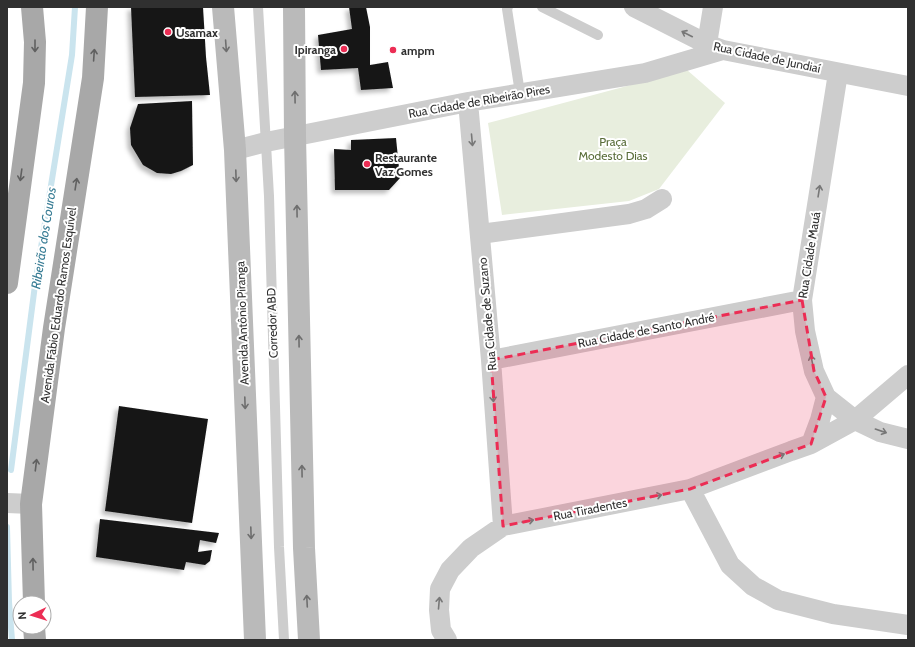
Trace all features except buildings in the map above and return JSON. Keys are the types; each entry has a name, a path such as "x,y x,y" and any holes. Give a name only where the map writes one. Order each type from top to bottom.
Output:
{"main road":[{"path":"7,283 34,83 35,42 32,7"},
{"name":"Avenida Fábio Eduardo Ramos Esquível","path":"34,595 31,504 54,328 93,78 97,7"},
{"name":"Avenida Antônio Piranga","path":"223,7 234,150 255,640"},
{"path":"294,7 295,136 304,548 309,640"}],"street":[{"name":"Rua Cidade de Jundiaí","path":"634,7 715,47 908,86"},
{"path":"713,7 715,47"},
{"name":"Rua Cidade de Ribeirão Pires","path":"234,150 295,136 468,102 645,73 715,47"},
{"name":"Rua Cidade Mauá","path":"838,73 802,300 805,331 814,370 826,397 855,420 880,432 908,439"},
{"name":"Rua Cidade de Suzano","path":"468,102 491,360 502,526"},
{"path":"480,234 629,214 646,209 662,198"},
{"name":"Rua Cidade de Santo André","path":"491,360 802,300"},
{"name":"Rua Tiradentes","path":"447,640 441,630 438,610 440,589 450,570 471,548 502,526 690,489 811,444 855,420 908,375"},
{"path":"811,444 820,420 826,397"},
{"path":"690,489 730,565 753,586 778,600 833,614 908,625"},
{"path":"7,503 31,504"}],"lane":[{"name":"Corredor ABD","path":"258,7 266,142 279,539 284,640"},
{"path":"508,7 507,9 520,93"},
{"path":"542,7 598,35"}],"highlighted area":[{"path":"802,300 814,371 826,397 811,444 690,489 503,526 491,360"}],"green space":[{"name":"Praça Modesto Dias","path":"687,70 725,103 659,189 629,201 502,215 488,123"}],"waterway":[{"name":"Ribeirão dos Couros","path":"11,470 35,285 72,55 75,7"},
{"name":"Ribeirão dos Couros","path":"7,527 9,602 12,640"}],"place":[{"name":"Usamax","path":"168,32"},
{"name":"Ipiranga","path":"344,49"},
{"name":"ampm","path":"393,50"},
{"name":"Restaurante Vaz Gomes","path":"367,164"}]}
